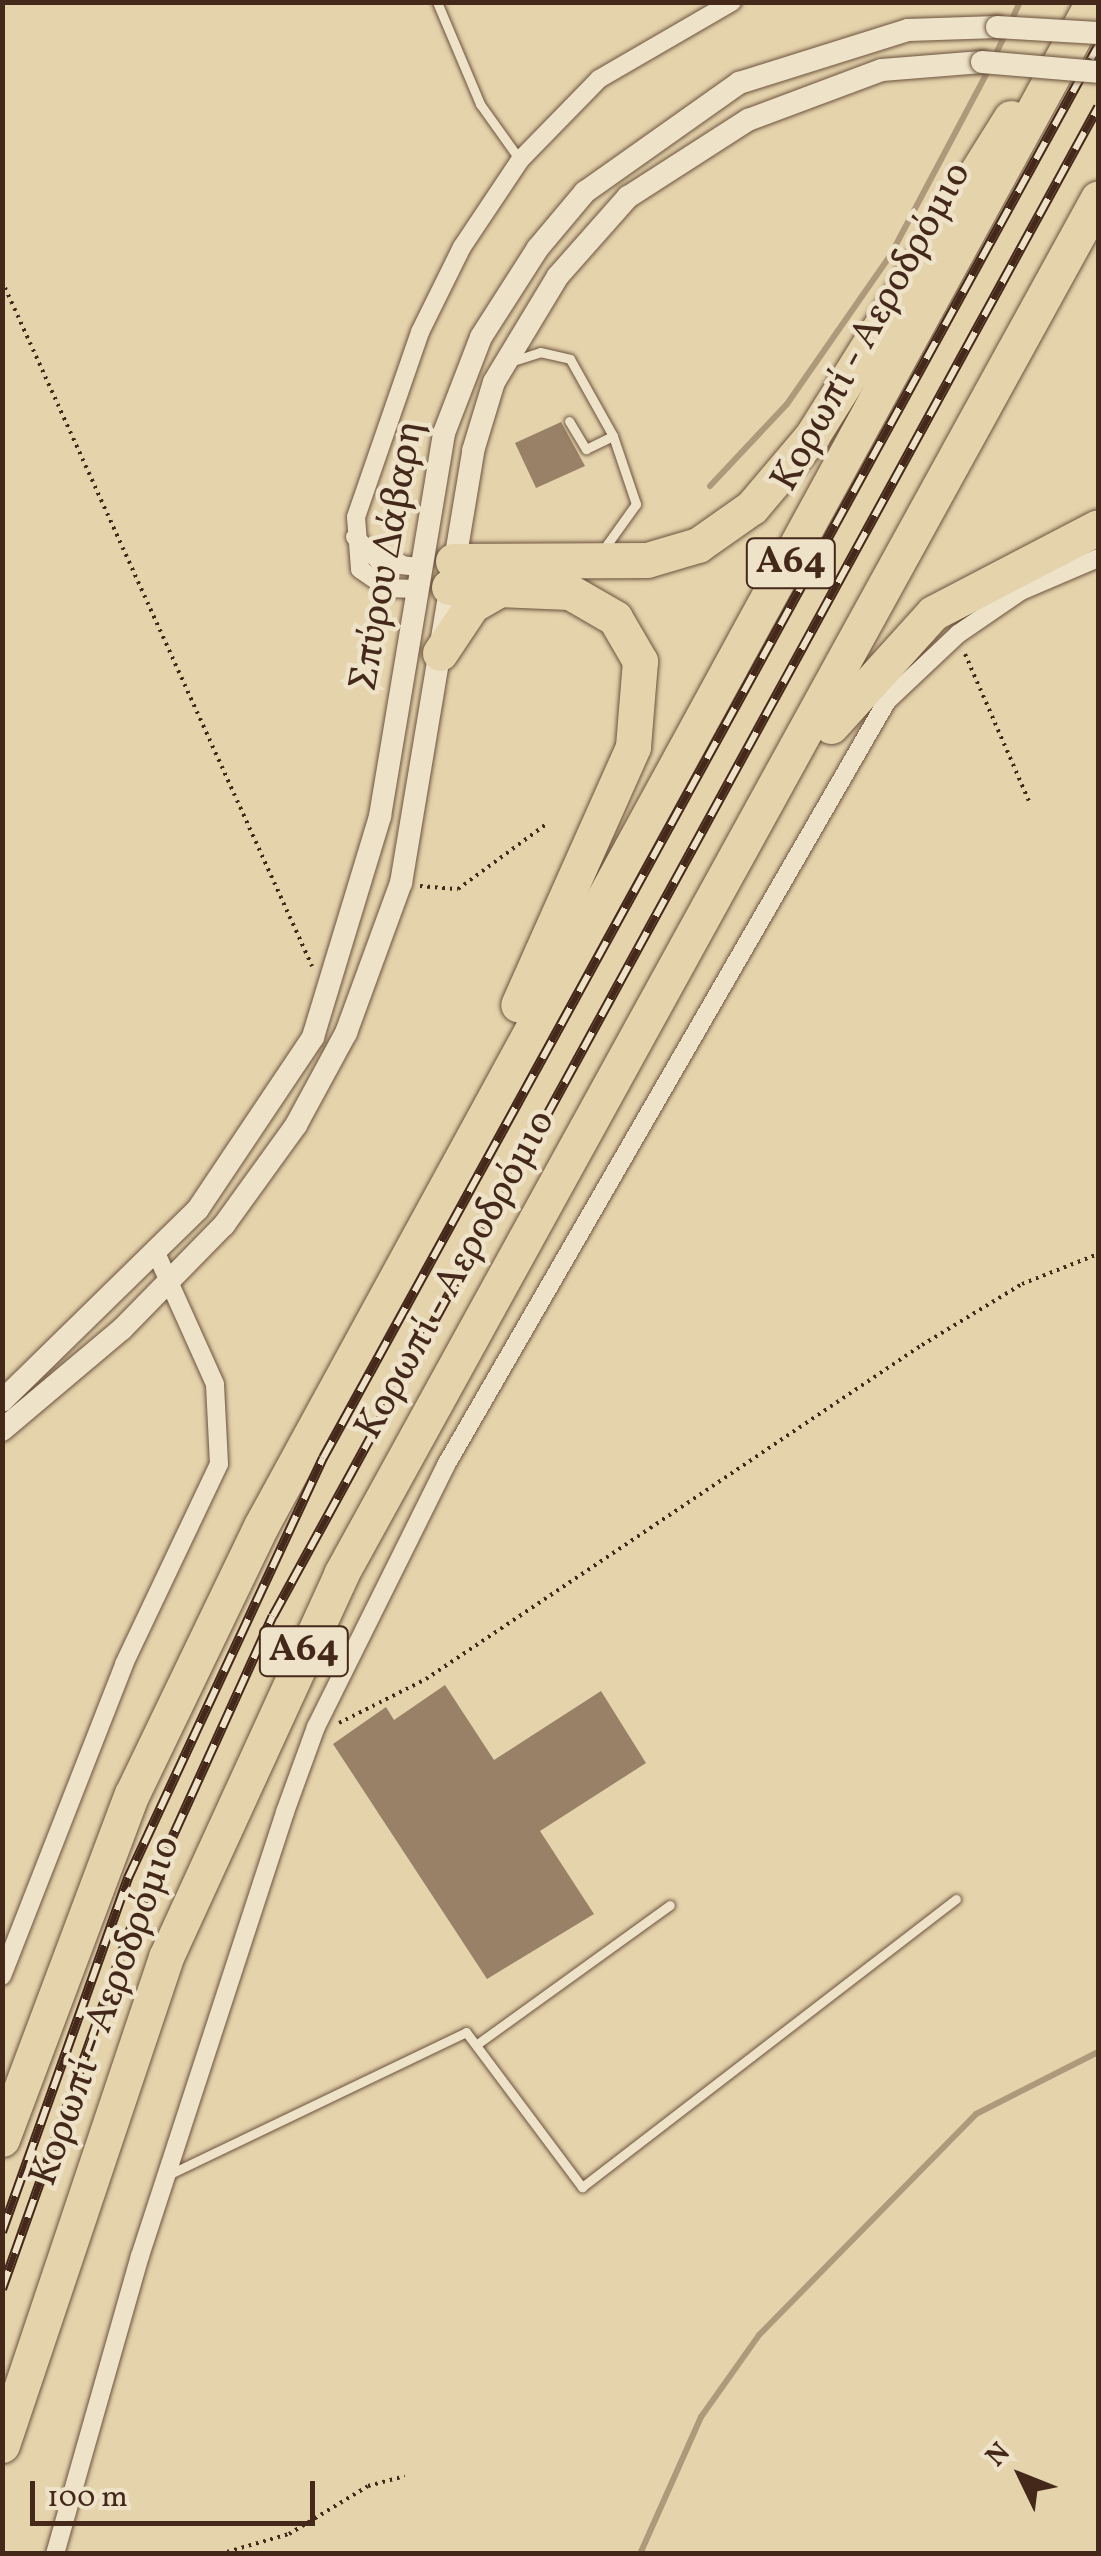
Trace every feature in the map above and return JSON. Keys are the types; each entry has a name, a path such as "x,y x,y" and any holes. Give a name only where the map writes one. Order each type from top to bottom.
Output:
{"highway":[{"path":"434,576 581,564 698,544 780,479 1019,106 1072,2"},
{"name":"Κορωπί - Αεροδρόμιο","path":"2,2138 169,1712 478,1119 910,350 1093,2"},
{"name":"Κορωπί - Αεροδρόμιο","path":"2,2445 122,2075 218,1830 414,1434 648,1020 1098,198"},
{"path":"648,1020 830,727 896,646 972,587 1098,527"},
{"path":"434,576 594,602 630,637 644,690 633,747 500,1046 478,1119"},
{"path":"440,654 472,605 506,586"}],"street":[{"path":"434,576 374,582 360,570 354,535 420,332 520,160 600,79 732,2"},
{"name":"Σπύρου Δάβαρη","path":"2,1430 174,1280 261,1176 314,1094 373,972 401,883 440,654 434,576 460,383 515,282 585,192 739,83 908,30 997,26 1098,34"},
{"name":"Σπύρου Δάβαρη","path":"2,1402 156,1255 247,1147 335,983 434,576 494,382 587,239 689,150 817,89 882,70 982,62 1098,72"},
{"path":"55,2554 170,2174 316,1728 446,1464 851,755 887,700 958,634 1022,591 1098,558"},
{"path":"2,1976 124,1664 219,1464 215,1384 174,1280 156,1255"}],"lane":[{"path":"437,2 480,104 520,160"},
{"path":"494,382 516,358 557,352 613,436 636,504 606,548 581,564"},
{"path":"569,421 586,449 613,436"},
{"path":"170,2174 452,2035 480,2042 582,2187 956,1899"},
{"path":"480,2042 670,1905"}],"path":[{"path":"2,282 301,948 335,983"},
{"path":"958,634 1029,801"},
{"path":"401,883 458,889 548,823"},
{"path":"316,1728 426,1679 922,1345 1022,1284 1098,1254"},
{"path":"220,2554 289,2534 368,2486 405,2476"}],"building":[{"path":"561,422 585,466 536,488 515,443"},
{"path":"445,1685 494,1760 601,1691 646,1763 540,1831 594,1914 487,1979 333,1744 386,1707 394,1720"}],"waterway":[{"path":"995,56 1020,2"},
{"path":"710,486 787,404 890,256 990,67"},
{"path":"640,2554 701,2417 759,2335 976,2114 1098,2052"}],"railway":[{"path":"2,2232 128,1878 323,1458 1098,46"},
{"path":"2,2289 128,1935 273,1616 1098,107"}]}
